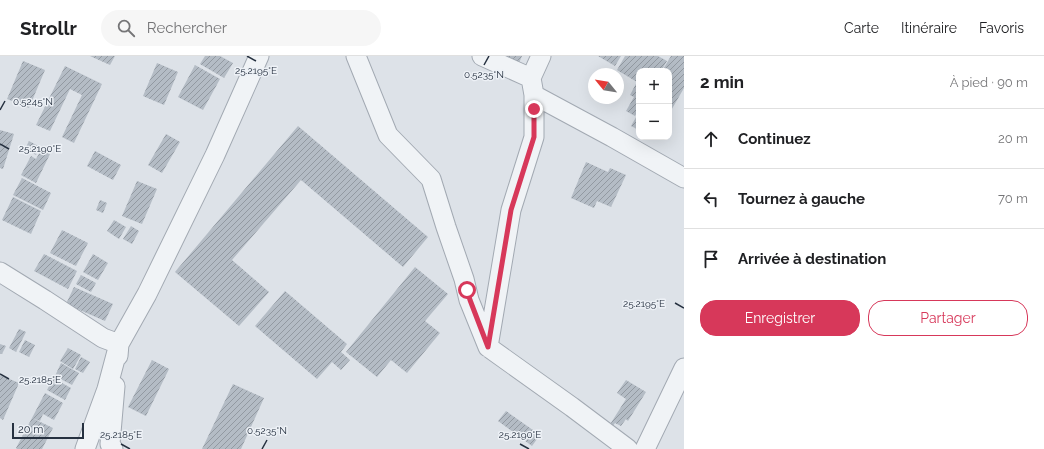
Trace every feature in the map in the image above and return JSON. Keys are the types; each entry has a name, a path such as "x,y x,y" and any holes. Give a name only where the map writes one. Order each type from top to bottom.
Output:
{"street":[{"path":"85,449 107,389 119,344 148,294 215,154 259,56"},
{"path":"356,56 388,135 431,179 470,300 488,347 628,449"},
{"path":"482,56 533,86 612,137 684,178"},
{"path":"488,347 511,210 534,137 533,86 541,56"},
{"path":"0,272 103,338 119,344"},
{"path":"114,449 110,444 119,344"},
{"path":"645,449 684,368"}],"building":[{"path":"90,56 115,56 110,65"},
{"path":"205,56 220,56 233,63 224,78 200,64"},
{"path":"501,56 522,56 519,63"},
{"path":"598,56 621,56 615,66"},
{"path":"625,56 658,56 667,61 663,68 636,68 636,81 624,74 624,68 618,68"},
{"path":"671,56 684,56 684,88 672,109 672,68 664,68"},
{"path":"23,61 45,70 29,108 7,99"},
{"path":"157,63 178,72 164,105 143,96"},
{"path":"195,65 220,79 203,110 178,97"},
{"path":"65,66 102,84 74,143 62,137 82,95 70,89 50,131 36,125"},
{"path":"636,84 635,116 626,111 634,97 630,95"},
{"path":"636,117 636,128 631,126"},
{"path":"298,126 428,237 403,267 301,180 232,260 269,292 239,326 175,272"},
{"path":"0,130 14,134 3,169 0,168"},
{"path":"166,134 180,142 162,173 148,165"},
{"path":"29,141 40,147 36,155 25,149"},
{"path":"41,150 50,154 36,183 21,175 31,156 36,159"},
{"path":"95,151 121,165 113,180 87,166"},
{"path":"586,162 608,172 610,168 626,175 611,207 597,201 594,208 571,198"},
{"path":"22,178 51,193 43,210 13,195"},
{"path":"137,181 157,189 142,224 122,216"},
{"path":"13,197 41,211 31,234 2,220"},
{"path":"100,200 107,203 103,213 96,210"},
{"path":"114,220 126,227 119,239 107,231"},
{"path":"131,226 139,231 132,244 123,239"},
{"path":"62,230 88,243 76,266 50,253"},
{"path":"44,254 77,271 68,289 34,271"},
{"path":"93,254 108,263 98,280 83,272"},
{"path":"415,267 448,294 425,321 440,333 407,373 391,360 377,377 346,352"},
{"path":"81,275 96,283 91,292 76,284"},
{"path":"74,287 113,304 105,321 66,304"},
{"path":"285,291 347,344 341,352 350,360 341,370 332,362 317,379 255,326"},
{"path":"19,329 26,332 16,352 9,348"},
{"path":"25,340 35,345 29,357 19,352"},
{"path":"0,344 6,346 2,354 0,354"},
{"path":"68,348 81,355 73,369 60,361"},
{"path":"81,357 90,362 83,373 75,369"},
{"path":"152,360 169,369 146,416 128,407"},
{"path":"61,363 79,373 72,385 55,376"},
{"path":"0,375 19,383 3,420 0,418"},
{"path":"53,378 71,388 65,400 47,390"},
{"path":"626,380 646,392 628,421 626,419 621,426 615,423 612,427 609,426 626,399 617,393"},
{"path":"233,384 264,398 241,449 202,449"},
{"path":"45,393 63,403 54,420 43,414 40,421 32,418"},
{"path":"506,411 540,435 532,446 498,421"},
{"path":"32,418 53,428 42,449 17,449 16,448"}],"route":[{"path":"467,290 488,347 511,210 534,137 534,109"}]}
